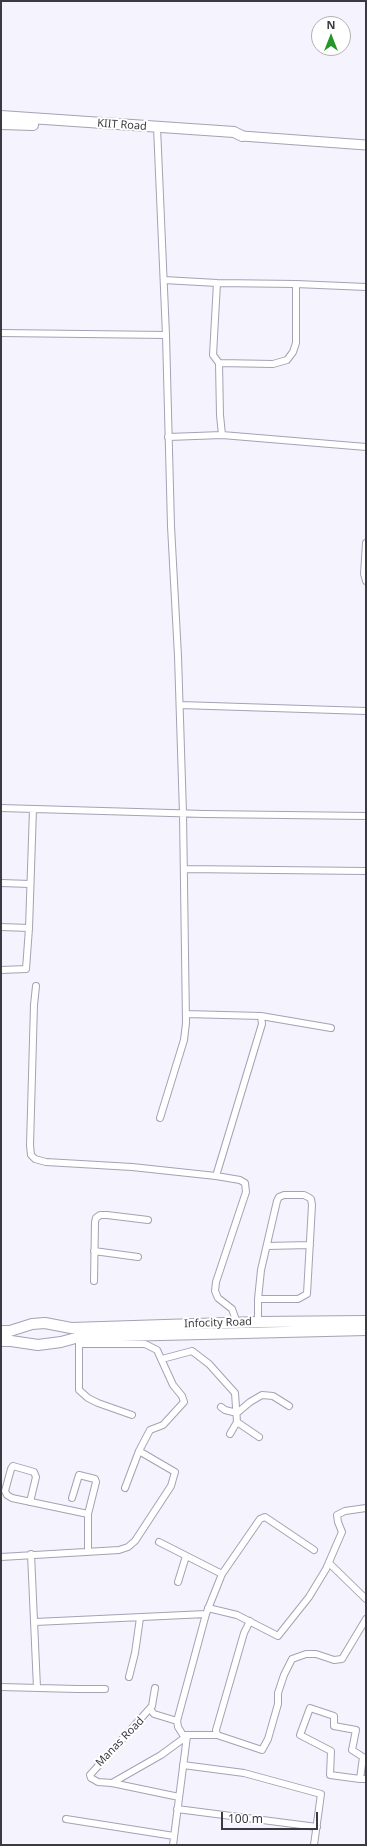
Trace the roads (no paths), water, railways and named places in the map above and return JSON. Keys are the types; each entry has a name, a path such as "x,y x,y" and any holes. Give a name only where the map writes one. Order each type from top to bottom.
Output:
{"main road":[{"name":"KIIT Road","path":"1,116 157,129"},
{"name":"KIIT Road","path":"1,124 234,132 242,136 366,145"},
{"name":"Infocity Road","path":"1,1341 8,1334 32,1324 45,1323 75,1337 350,1326 366,1321"},
{"name":"Infocity Road","path":"8,1334 38,1345 61,1342 75,1337 236,1322 350,1326 366,1330"}],"street":[{"path":"157,129 166,335 168,437 180,705 186,1014 184,1040 160,1118"},
{"path":"164,280 366,287"},
{"path":"218,283 213,355 219,363 222,435"},
{"path":"219,363 273,364 287,360 294,352 296,343 296,284"},
{"path":"1,333 166,335"},
{"path":"168,437 222,435 366,447"},
{"path":"366,543 364,574 366,581"},
{"path":"180,705 366,711"},
{"path":"1,808 366,816"},
{"path":"1,970 26,969 29,928 33,809"},
{"path":"184,869 366,870"},
{"path":"1,883 30,884"},
{"path":"1,927 29,928"},
{"path":"36,986 30,1145 31,1155 35,1159 46,1162 132,1167 216,1176 240,1180 245,1183 247,1187 236,1226 216,1282 215,1291 218,1298 232,1309 236,1322"},
{"path":"186,1014 261,1016 331,1028"},
{"path":"216,1176 262,1024 261,1016"},
{"path":"258,1300 298,1299 307,1294 312,1205 311,1199 304,1195 280,1197 261,1270 258,1300 258,1322"},
{"path":"94,1281 95,1222 100,1215 148,1220"},
{"path":"267,1246 310,1246"},
{"path":"94,1251 138,1257"},
{"path":"125,1488 139,1450 150,1430 163,1425 184,1402 182,1396 173,1385 157,1350 145,1344 75,1337 79,1390 88,1398 98,1403 132,1415"},
{"path":"162,1359 192,1351 209,1364 235,1393 237,1422 230,1434"},
{"path":"237,1413 250,1402 262,1395 273,1396 289,1406"},
{"path":"221,1407 225,1410 237,1413"},
{"path":"237,1422 259,1437"},
{"path":"1,1557 31,1554 119,1550 128,1547 135,1541 171,1486 175,1472 139,1450"},
{"path":"30,1502 36,1477 34,1472 13,1466 5,1491 7,1495 30,1502 88,1514"},
{"path":"72,1498 79,1475 95,1479 96,1482 88,1514 88,1552"},
{"path":"35,1622 140,1618 207,1611 226,1612 250,1621 278,1636 309,1596 329,1563 342,1532 337,1515 345,1511 366,1508"},
{"path":"314,1550 265,1517 260,1519 222,1574 207,1611 177,1720 178,1727 183,1735 217,1735 262,1750 268,1739 278,1704 278,1693 284,1675 292,1659 306,1654 316,1654 334,1660 342,1659 366,1619"},
{"path":"159,1542 222,1574"},
{"path":"31,1554 37,1688"},
{"path":"178,1582 186,1556"},
{"path":"329,1563 366,1599"},
{"path":"129,1677 135,1653 140,1618"},
{"path":"217,1735 216,1730 244,1633 250,1621"},
{"path":"1,1687 105,1689"},
{"name":"Manas Road","path":"155,1688 152,1706 150,1709 129,1734 91,1771 90,1778 179,1797"},
{"path":"310,1708 334,1716 334,1726 356,1730 352,1750 363,1757 363,1779 330,1775 331,1751 301,1737 300,1732 310,1708"},
{"path":"150,1709 154,1714 170,1720 177,1720"},
{"path":"112,1782 161,1754 187,1736"},
{"path":"173,1845 187,1736"},
{"path":"183,1765 244,1773 321,1794 314,1845"},
{"path":"177,1809 317,1827"},
{"path":"66,1819 174,1836"}]}
